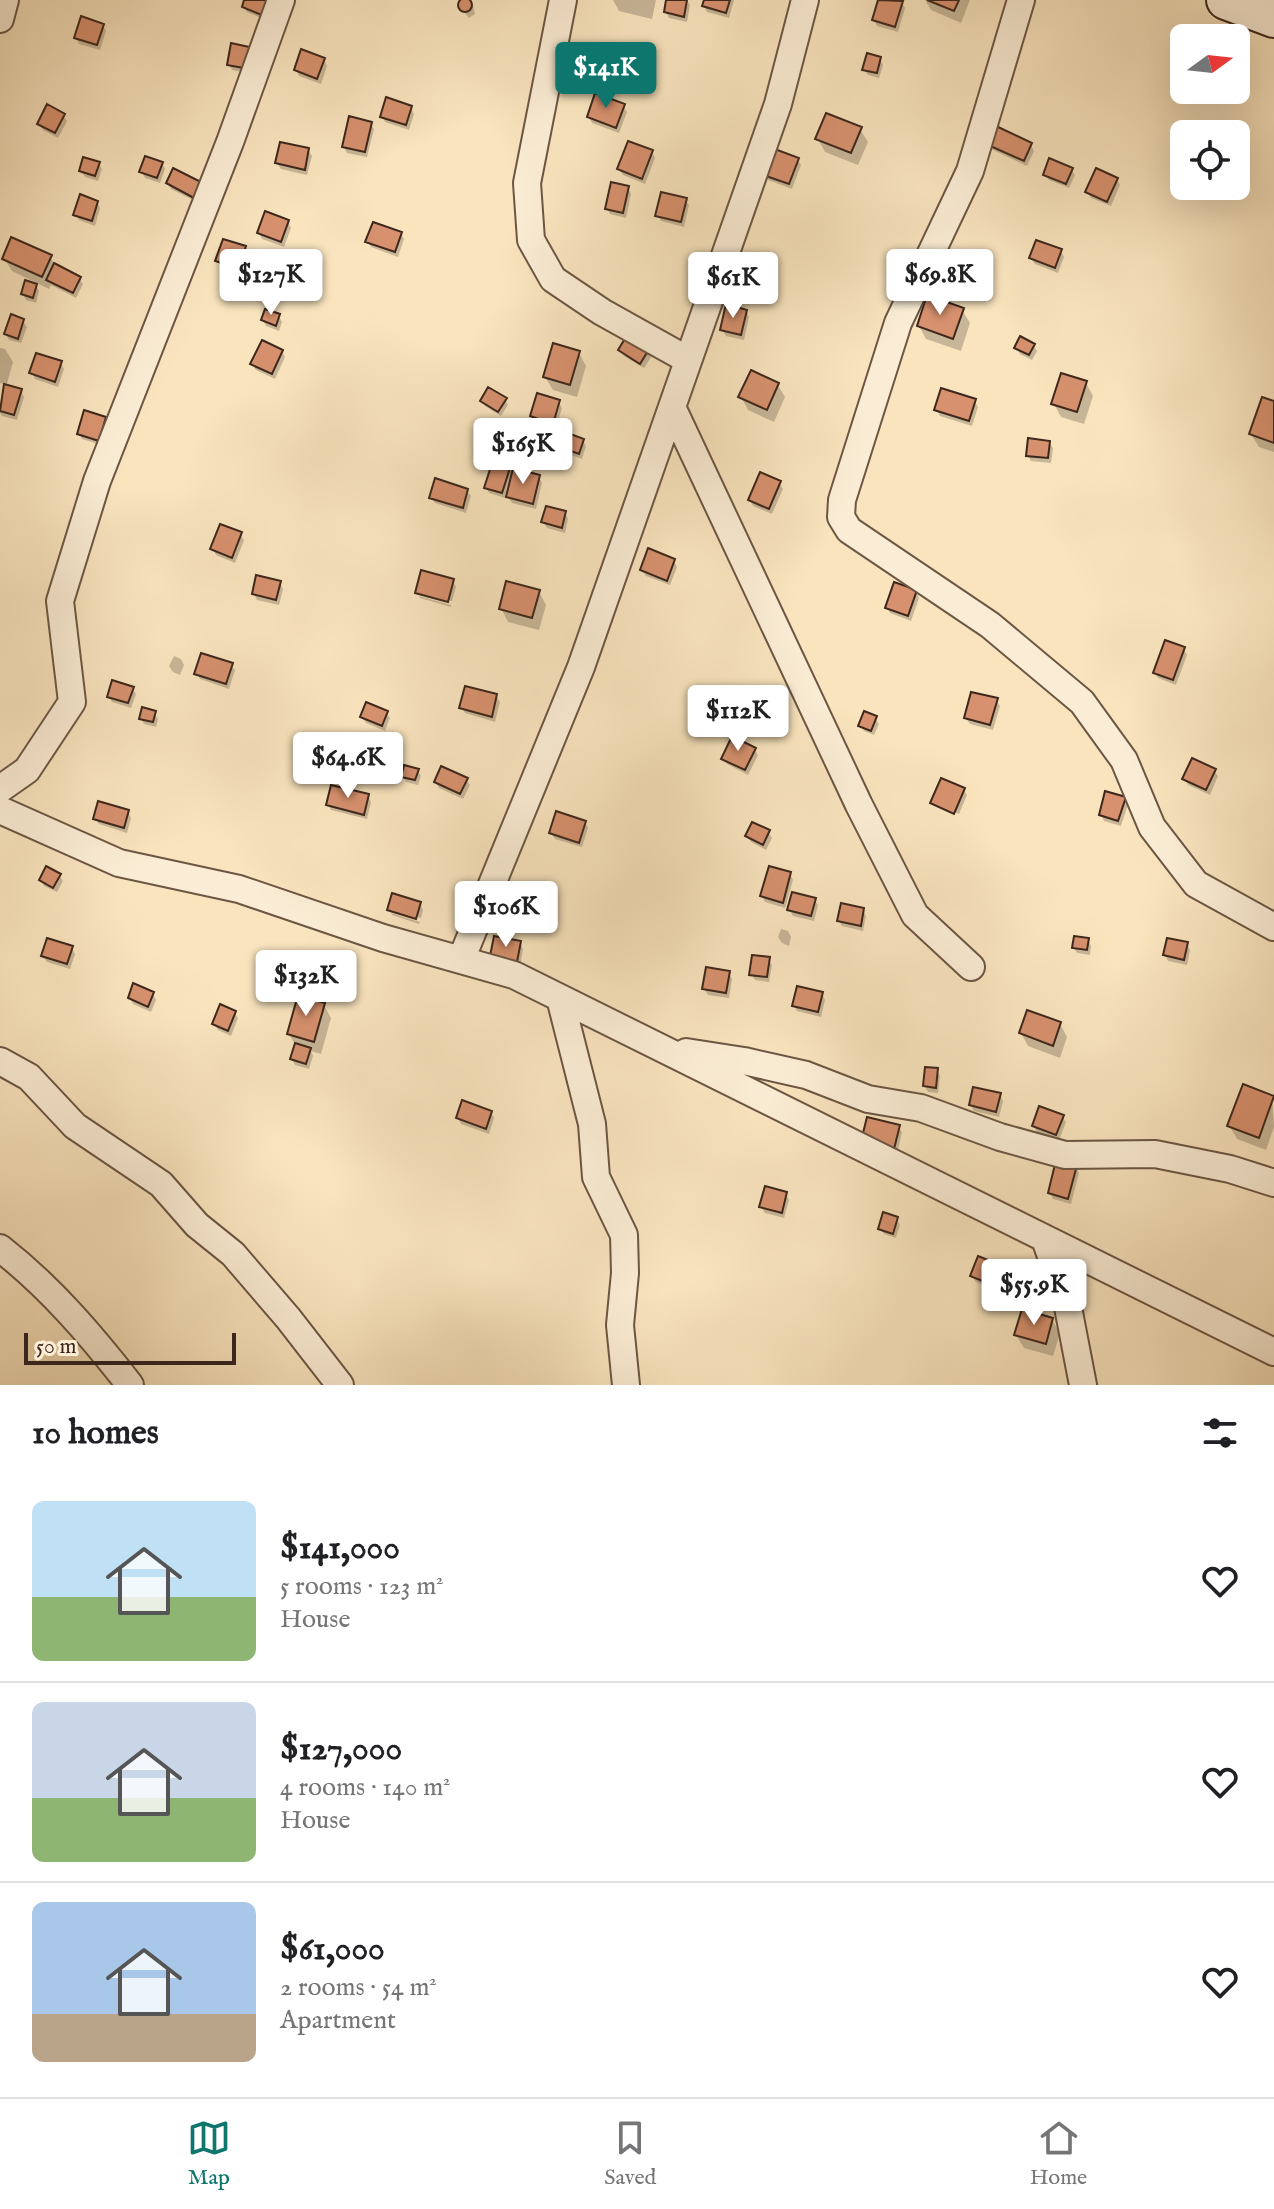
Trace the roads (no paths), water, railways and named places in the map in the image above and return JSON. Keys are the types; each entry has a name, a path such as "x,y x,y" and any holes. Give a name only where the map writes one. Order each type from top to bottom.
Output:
{"street":[{"path":"0,19 5,0"},
{"path":"0,789 27,770 72,702 60,601 97,481 230,142 281,0"},
{"path":"563,0 527,183 531,240 553,279 602,312 688,360"},
{"path":"461,960 581,667 778,104 805,0"},
{"path":"1021,0 970,171 898,323 842,500 841,517 849,530 990,625 1082,702 1124,760 1152,827 1196,884 1274,927"},
{"path":"1226,0 1274,18"},
{"path":"672,407 859,805 915,915 971,967"},
{"path":"0,810 119,863 239,889 383,938 514,975 1274,1352"},
{"path":"560,998 592,1124 596,1177 624,1235 625,1273 620,1325 626,1385"},
{"path":"663,1049 744,1061 806,1075 868,1099 921,1108 1000,1137 1065,1155 1155,1154 1230,1169 1274,1183"},
{"path":"0,1061 29,1077 75,1126 161,1184 197,1225 233,1254 340,1385"},
{"path":"1045,1239 1067,1302 1083,1385"},
{"path":"0,1248 86,1329 130,1385"}]}
